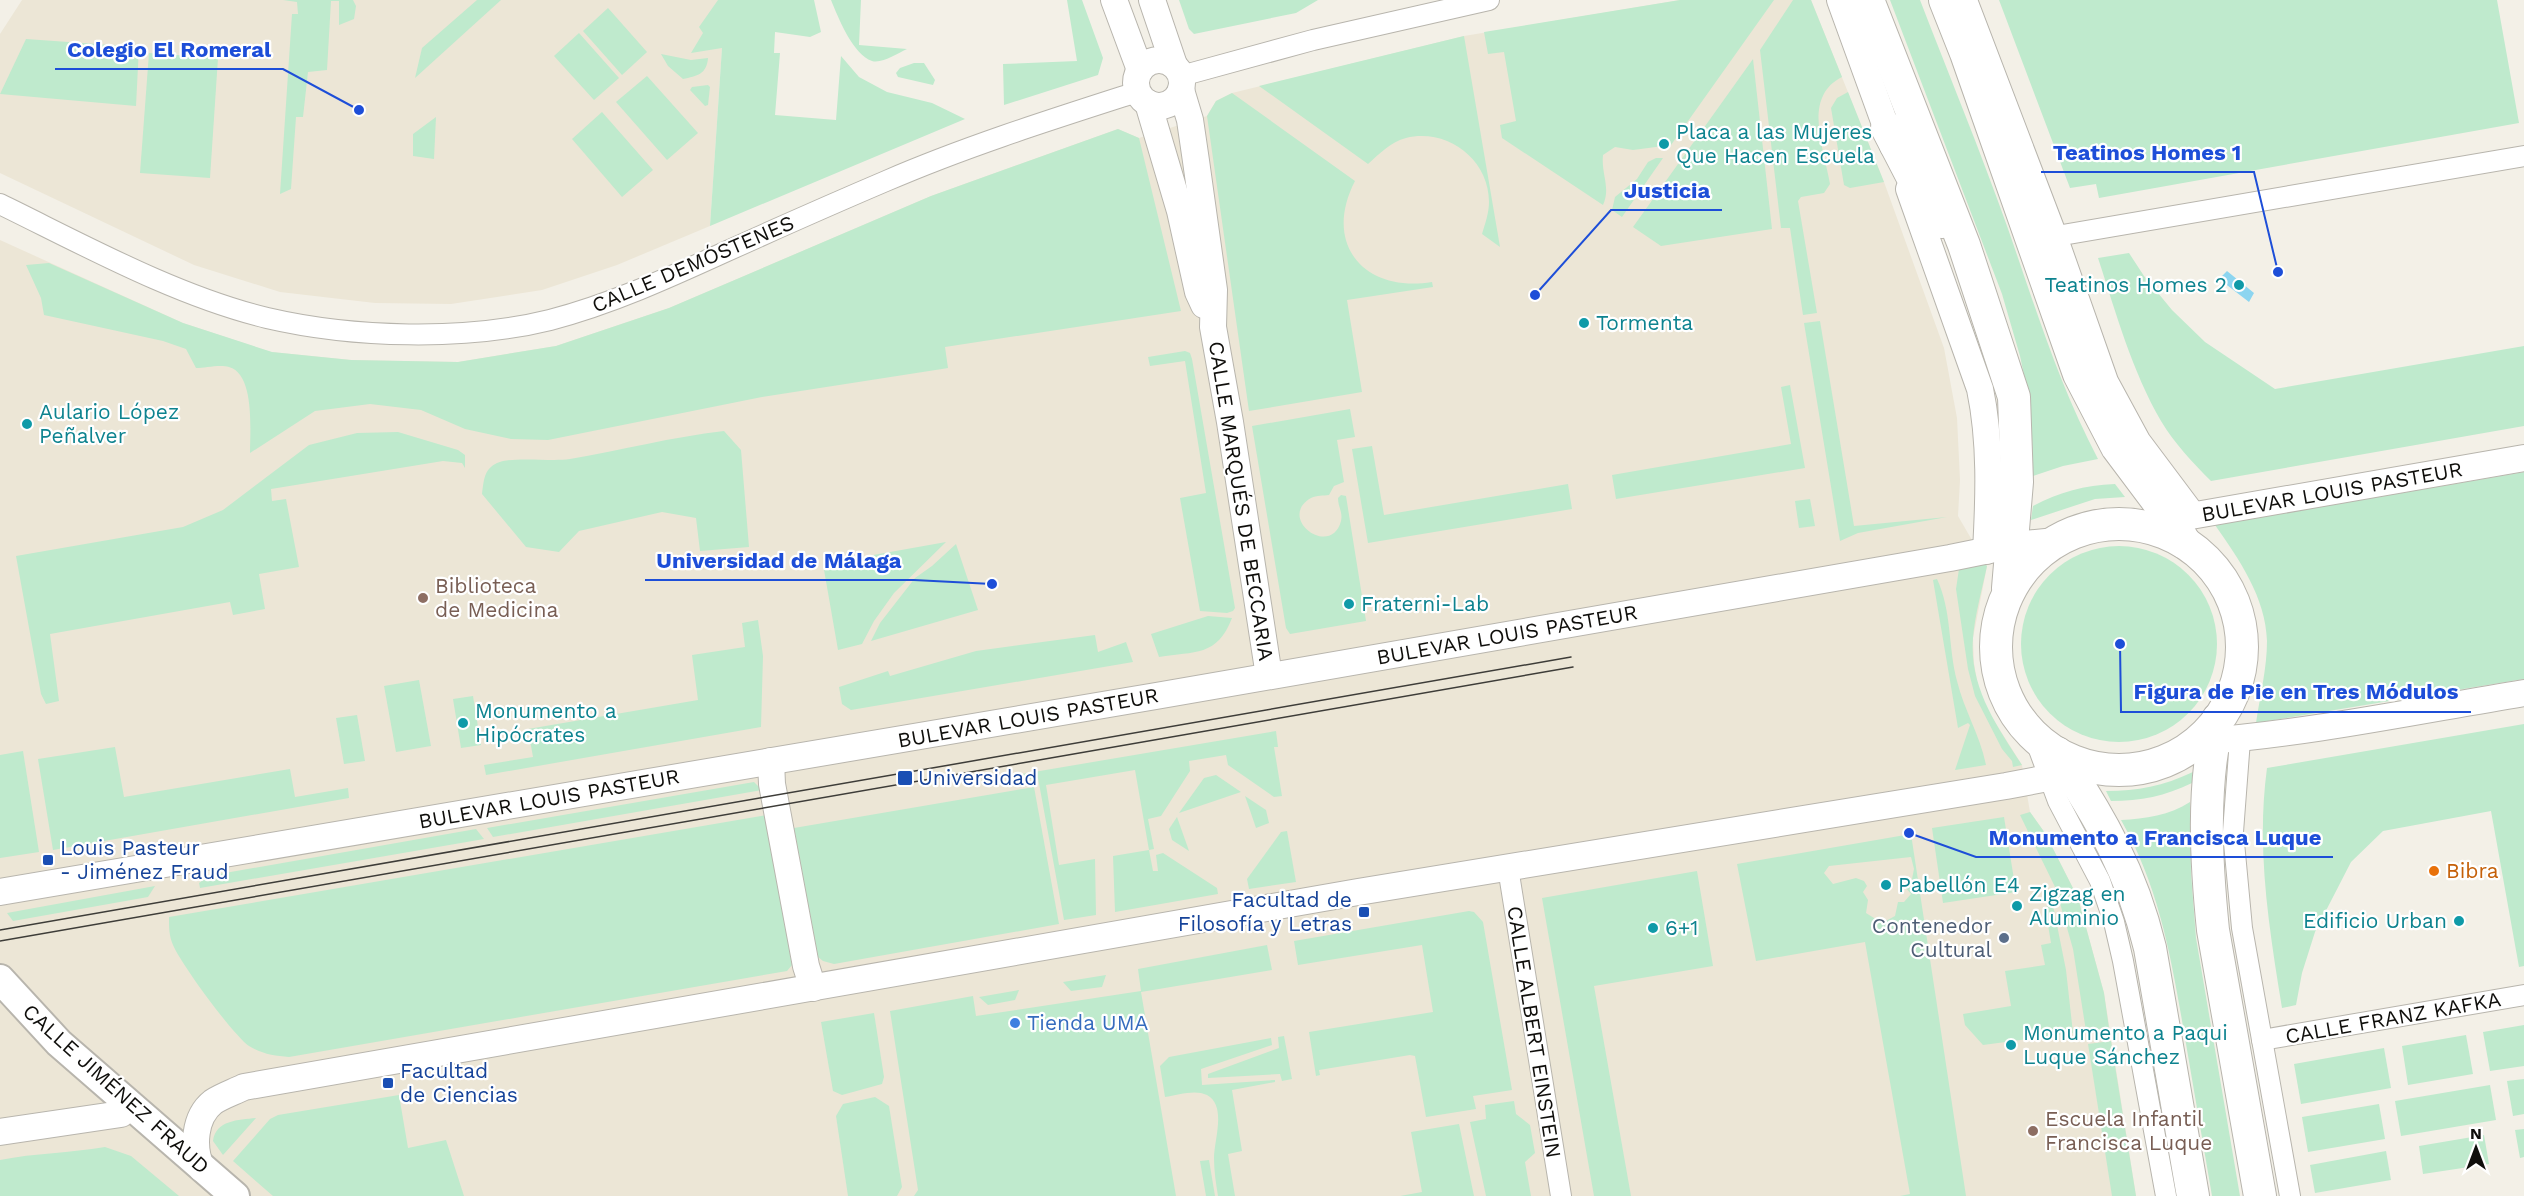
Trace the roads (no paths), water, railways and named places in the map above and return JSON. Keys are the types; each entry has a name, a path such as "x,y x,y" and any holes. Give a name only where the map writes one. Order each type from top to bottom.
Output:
{"main road":[{"path":"1868,0 1964,245 2013,397 2017,482 2000,548 2008,592"},
{"path":"1944,0 2045,238 2079,374 2117,447 2184,526 2223,580 2235,604 2241,631 2242,657 2236,684 2217,736 2208,790 2209,892 2213,930 2260,1196"},
{"path":"1887,128 1927,205 1964,245"},
{"path":"2184,526 2163,532 2139,525 2118,523 2096,525 2075,531 2055,541 2028,563 2008,592 1998,621 1995,653 2001,683 2014,712 2059,761 2100,818 2124,865 2141,909 2150,948 2193,1196"},
{"path":"2059,761 2123,770 2143,767 2217,736"},
{"name":"CALLE JIMÉNEZ FRAUD","path":"0,979 58,1042 235,1196"},
{"name":"CALLE JIMÉNEZ FRAUD","path":"0,998 27,1031 215,1196"}],"street":[{"name":"CALLE MARQUÉS DE BECCARIA","path":"1114,0 1180,211 1198,292 1213,327"},
{"name":"CALLE MARQUÉS DE BECCARIA","path":"1152,0 1179,77 1190,120 1214,290 1213,327 1269,676"},
{"path":"1179,77 1313,40 1489,0"},
{"path":"1840,0 1980,389 1985,411 1988,468 2000,548"},
{"path":"1967,0 2045,238 2524,156"},
{"path":"1162,61 1179,77 1178,96 1167,105 1156,106 1142,88 1149,62 1162,61"},
{"name":"CALLE DEMÓSTENES","path":"0,204 140,272 221,303 266,317 313,326 372,333 430,334 491,329 548,320 610,302 890,179 1142,88"},
{"name":"BULEVAR LOUIS PASTEUR","path":"2184,526 2524,458"},
{"name":"BULEVAR LOUIS PASTEUR","path":"0,892 1269,676 2000,548 2055,541"},
{"path":"2289,1196 2242,928 2233,832 2217,736 2524,693"},
{"path":"771,761 772,784 806,966 813,988"},
{"path":"202,1168 196,1143 202,1116 214,1102 244,1087 1295,903 1508,868 2059,761 2058,801 2100,881 2114,922 2166,1196"},
{"name":"CALLE ALBERT EINSTEIN","path":"1508,868 1561,1196"},
{"name":"CALLE FRANZ KAFKA","path":"2262,1040 2524,996"},
{"path":"0,1132 121,1114"}],"water":[{"path":"2227,271 2254,293 2249,302 2223,282 2225,280 2222,276"}],"tram line":[{"path":"0,930 1571,657"},
{"path":"0,941 1573,667"}],"place":[{"name":"Colegio El Romeral","path":"359,110"},
{"name":"Placa a las Mujeres Que Hacen Escuela","path":"1664,144"},
{"name":"Teatinos Homes 1","path":"2278,272"},
{"name":"Teatinos Homes 2","path":"2239,285"},
{"name":"Justicia","path":"1535,295"},
{"name":"Tormenta","path":"1584,323"},
{"name":"Aulario López Peñalver","path":"27,424"},
{"name":"Universidad de Málaga","path":"992,584"},
{"name":"Biblioteca de Medicina","path":"423,598"},
{"name":"Fraterni-Lab","path":"1349,604"},
{"name":"Figura de Pie en Tres Módulos","path":"2120,644"},
{"name":"Monumento a Hipócrates","path":"463,723"},
{"name":"Universidad","path":"905,778"},
{"name":"Monumento a Francisca Luque","path":"1909,833"},
{"name":"Louis Pasteur - Jiménez Fraud","path":"48,860"},
{"name":"Bibra","path":"2434,871"},
{"name":"Pabellón E4","path":"1886,885"},
{"name":"Zigzag en Aluminio","path":"2017,906"},
{"name":"Facultad de Filosofía y Letras","path":"1364,912"},
{"name":"Edificio Urban","path":"2459,921"},
{"name":"6+1","path":"1653,928"},
{"name":"Contenedor Cultural","path":"2004,938"},
{"name":"Tienda UMA","path":"1015,1023"},
{"name":"Monumento a Paqui Luque Sánchez","path":"2011,1045"},
{"name":"Facultad de Ciencias","path":"388,1083"},
{"name":"Escuela Infantil Francisca Luque","path":"2033,1131"}]}
